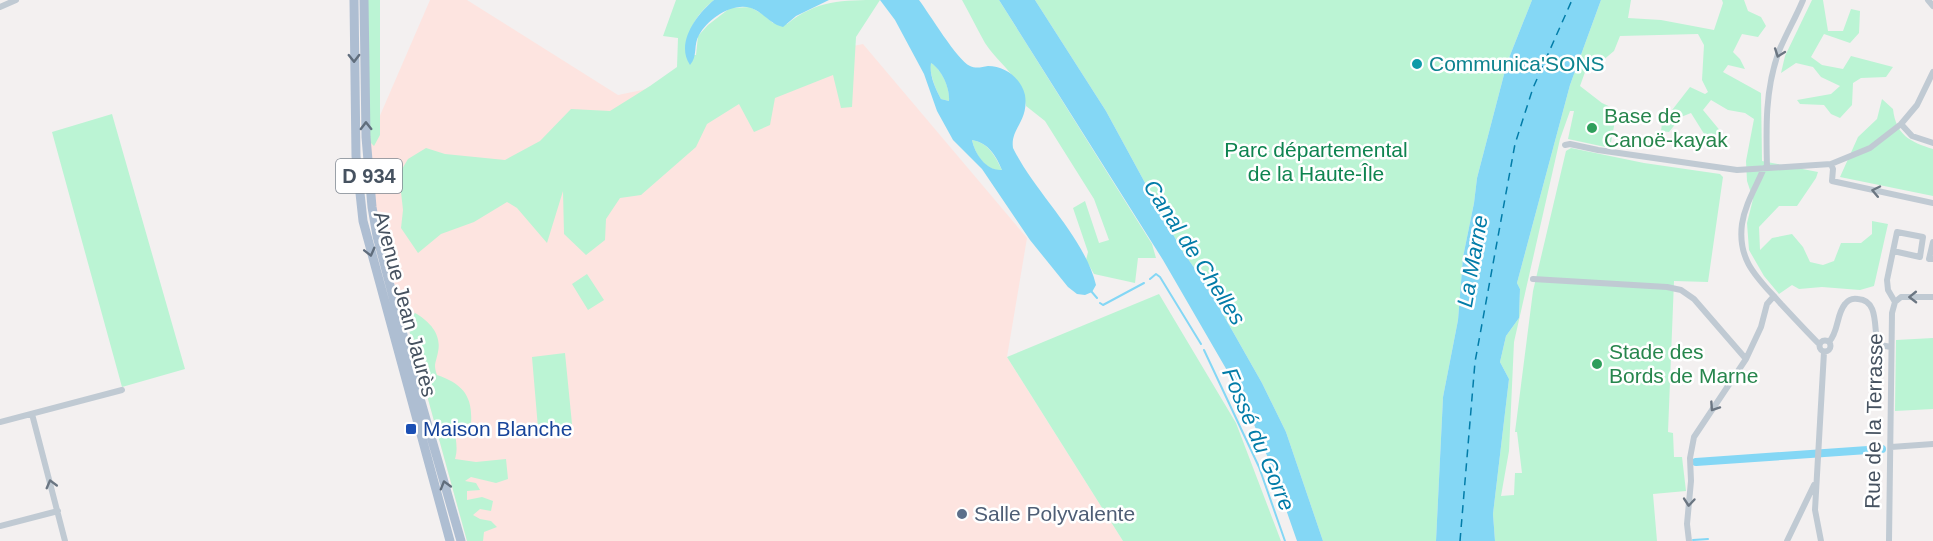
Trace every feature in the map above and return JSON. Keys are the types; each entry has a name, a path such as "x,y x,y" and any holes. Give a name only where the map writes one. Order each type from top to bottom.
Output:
{"main road":[{"name":"Avenue Jean Jaurès","path":"354,0 356,156 363,221 450,541"},
{"name":"Avenue Jean Jaurès","path":"362,0 365,29 366,137 377,236 461,541"}],"street":[{"path":"0,7 16,0"},
{"path":"1803,0 1780,50 1769,92 1765,168 1746,207 1742,247 1755,277 1824,352"},
{"path":"1928,0 1933,6"},
{"path":"1565,145 1737,170 1831,164 1870,148 1901,124 1917,105 1933,72"},
{"path":"1901,124 1912,136 1933,143"},
{"path":"1831,164 1832,181 1933,203"},
{"path":"1897,232 1923,237 1920,256 1893,251 1897,232"},
{"path":"1931,259 1933,242"},
{"name":"Rue de la Terrasse","path":"1889,541 1891,346 1892,313 1895,302 1887,286 1893,251"},
{"path":"1533,279 1666,287 1681,290 1694,299 1746,359"},
{"path":"1689,541 1687,524 1691,481 1690,447 1694,437 1746,359 1761,327 1767,304 1774,296"},
{"path":"1895,302 1901,297 1933,297"},
{"path":"1819,344 1823,341 1828,342 1834,337 1844,305 1853,298 1869,302 1873,308 1877,341 1880,345 1891,346"},
{"path":"1824,352 1830,348 1828,342"},
{"path":"1821,541 1815,510 1824,352"},
{"path":"0,422 122,390"},
{"path":"32,414 65,541"},
{"path":"1891,447 1933,444"},
{"path":"1787,541 1816,479"},
{"path":"1804,507 1815,510"},
{"path":"0,526 58,511"}],"shaded area":[{"path":"430,0 467,0 618,95 863,44 1027,238 1007,357 1123,541 467,541 406,319 383,247 373,199 369,141"}],"green space":[{"path":"367,0 380,0 380,135 374,146 369,141"},
{"path":"676,0 714,0 701,12 690,31 686,55 696,55 698,36 730,8 750,7 773,23 787,24 809,10 830,3 880,0 856,37 852,107 841,108 833,75 775,98 770,125 754,132 739,104 707,124 696,147 641,195 620,198 606,219 605,240 586,255 564,234 563,191 547,243 517,208 507,202 474,222 441,234 418,253 401,228 403,210 399,174 408,159 426,148 445,154 505,160 540,141 571,109 610,111 677,67 678,38 663,36"},
{"path":"962,0 999,0 1152,244 1156,258 1138,258 1135,283 1094,274 1086,260 1088,252 1073,208 1085,201 1099,243 1109,240 1094,199 1045,121 1026,106 1020,87 985,43"},
{"name":"Parc départemental de la Haute-Île","path":"1035,0 1532,0 1507,63 1477,178 1463,257 1458,320 1443,397 1436,541 1323,541 1286,432 1262,383 1207,286 1181,249 1106,111"},
{"name":"Stade des Bords de Marne","path":"1601,0 1631,0 1628,18 1661,20 1714,30 1722,0 1744,0 1748,11 1761,17 1766,26 1758,37 1742,34 1733,52 1745,69 1728,65 1723,72 1761,93 1762,161 1818,172 1797,206 1779,206 1759,227 1760,250 1772,238 1792,234 1803,247 1810,262 1823,265 1834,261 1841,243 1861,243 1872,234 1872,221 1888,224 1874,286 1860,290 1822,287 1799,289 1792,285 1779,294 1764,276 1749,250 1747,223 1753,199 1747,181 1746,161 1754,119 1745,113 1728,110 1711,100 1703,110 1722,133 1713,143 1706,137 1691,113 1681,117 1669,132 1661,131 1662,123 1690,87 1705,94 1708,92 1702,80 1704,45 1698,34 1620,36 1614,51 1602,61 1589,61 1580,86 1602,103 1617,110 1610,148 1568,139 1574,111 1570,111 1560,139 1514,342 1509,451 1501,496 1514,495 1515,473 1522,473 1517,432 1515,432 1533,291 1566,151 1571,148 1644,163 1720,174 1723,177 1708,282 1674,281 1668,432 1673,433 1674,457 1682,457 1686,491 1653,494 1657,541 1495,541 1493,514 1509,379 1500,362 1506,336 1519,318 1520,289 1517,283 1570,85"},
{"path":"1812,0 1823,0 1828,31 1843,31 1851,9 1860,11 1859,33 1850,43 1824,34 1811,57 1822,65 1843,69 1851,56 1893,67 1886,77 1861,78 1853,83 1852,105 1840,118 1831,114 1824,105 1800,104 1797,100 1831,94 1840,86 1821,77 1813,67 1796,63 1781,73 1785,56"},
{"path":"930,62 944,79 949,101 941,99 939,95 932,77"},
{"path":"1882,99 1893,109 1897,125 1906,136 1933,149 1933,196 1840,177 1858,137 1877,119"},
{"path":"112,114 185,369 122,387 52,132"},
{"path":"972,140 987,147 1002,170 991,168 982,161"},
{"path":"587,274 604,300 588,310 572,284"},
{"path":"1159,294 1236,423 1281,541 1123,541 1007,357"},
{"path":"415,313 429,324 438,339 435,366 437,375 460,387 470,406 471,424 455,423 457,450 455,459 476,462 506,459 508,479 496,483 471,477 465,481 476,483 480,490 467,491 467,500 482,497 493,501 491,511 480,509 473,515 491,521 497,527 484,532 483,541 467,541 406,319"},
{"path":"1933,338 1933,409 1895,411 1896,340"},
{"path":"565,353 572,424 538,428 532,357"}],"water":[{"path":"714,0 829,0 796,16 783,27 751,8 736,7 721,13 708,23 697,39 694,58 690,65 685,48 687,38 695,21"},
{"path":"880,0 919,0 964,62 979,68 988,66 1000,68 1020,83 1026,104 1014,135 1013,148 1022,165 1081,249 1096,285 1092,292 1085,295 1077,294 1068,287 1030,240 982,169 953,140 937,111 924,74 895,20","holes":["931,63 939,70 944,80 949,101 941,99 932,76","972,140 987,147 1002,170 986,165 976,151"]},
{"path":"999,0 1035,0 1106,111 1181,249 1207,286 1262,383 1286,432 1323,541 1297,541 1268,458 1243,398 1163,260"},
{"name":"La Marne","path":"1532,0 1601,0 1570,85 1517,283 1520,289 1519,318 1506,336 1500,362 1509,379 1493,514 1495,541 1436,541 1443,397 1458,320 1463,257 1477,178 1507,63"}],"waterway":[{"name":"Fossé du Gorre","path":"1150,279 1156,274 1160,277 1201,344"},
{"name":"Fossé du Gorre","path":"1100,303 1103,305 1144,283"},
{"name":"Fossé du Gorre","path":"1091,291 1097,298"},
{"name":"Fossé du Gorre","path":"1204,350 1259,467 1285,541"},
{"path":"1696,462 1882,449"},
{"path":"1693,540 1708,539"}],"ferry route":[{"path":"1460,541 1475,362 1515,144 1533,88 1572,0"}],"place":[{"name":"Communica'SONS","path":"1417,64"},
{"name":"Base de Canoë-kayak","path":"1592,128"},
{"name":"Stade des Bords de Marne","path":"1597,364"},
{"name":"Maison Blanche","path":"411,429"},
{"name":"Salle Polyvalente","path":"962,514"}],"water label":[{"name":"Canal de Chelles","path":"1195,252"}]}
